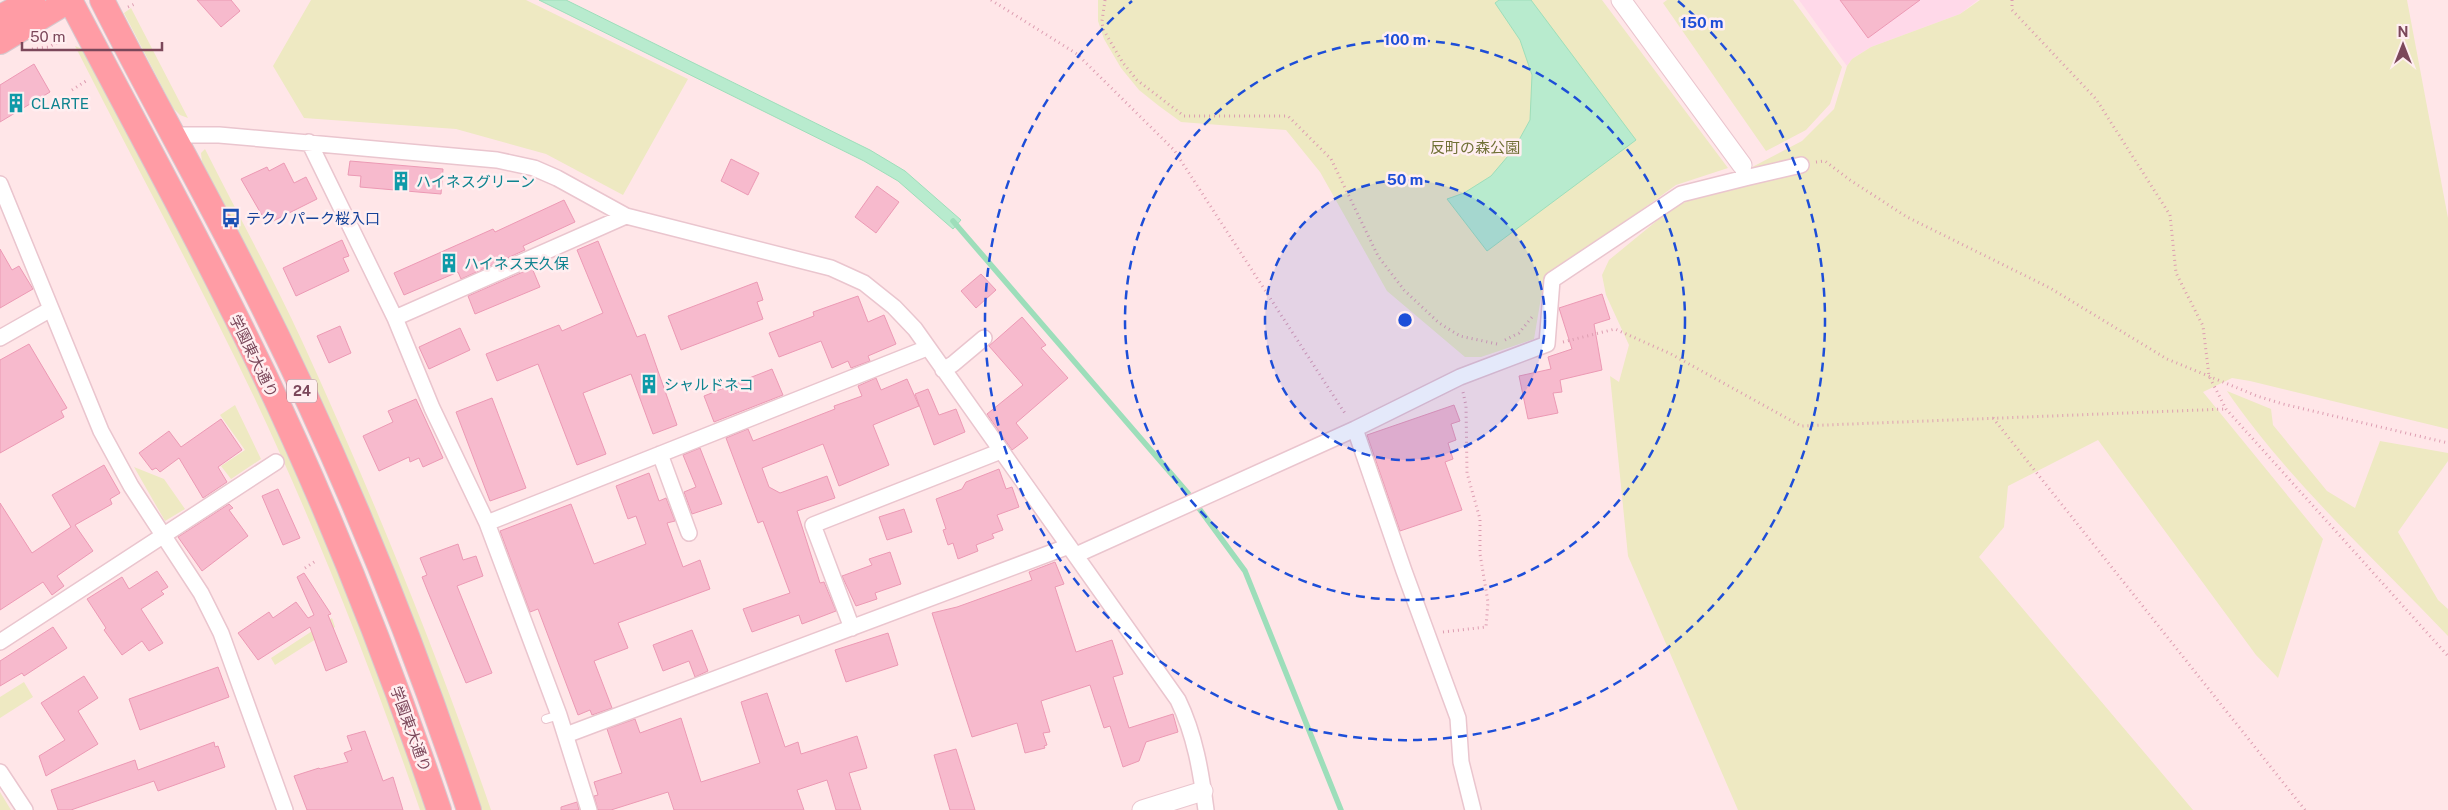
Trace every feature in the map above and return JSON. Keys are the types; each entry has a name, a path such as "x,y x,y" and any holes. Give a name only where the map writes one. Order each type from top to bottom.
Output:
{"main road":[{"path":"0,17 33,0"},
{"name":"学園東大通り","path":"70,0 179,206 264,374 363,603 439,810"},
{"name":"24","path":"0,42 70,0"},
{"name":"学園東大通り","path":"102,0 249,279 328,447 391,596 469,810"}],"street":[{"path":"1621,0 1743,171"},
{"path":"174,135 211,134 309,142 506,162 534,168 558,178 626,216 782,255 839,272 864,283 894,307 915,329 1178,700 1189,722 1204,801 1142,810"},
{"path":"309,142 395,318 432,408 487,522 553,717 566,735 590,810"},
{"path":"566,735 852,628 1072,551 1182,508 1355,429 1460,376 1547,344 1552,280 1680,194 1743,171 1801,165"},
{"path":"0,184 101,431 132,486 201,593 221,633 285,810"},
{"path":"395,318 626,216"},
{"path":"0,338 51,310"},
{"path":"943,370 984,338"},
{"path":"487,522 927,348"},
{"path":"1355,429 1458,718 1460,762 1473,810"},
{"path":"852,628 813,525 1001,451"},
{"path":"660,454 689,533"},
{"path":"0,642 276,462"},
{"path":"0,772 25,810"}],"path":[{"path":"991,0 1077,54 1174,150 1355,429"},
{"path":"1105,0 1102,21 1103,29 1123,63 1137,80 1184,116 1288,116 1331,159 1378,256 1404,290 1439,323 1460,336 1497,344 1519,333 1532,318 1533,310"},
{"path":"2012,0 2012,10 2096,98 2170,215 2176,273 2203,326 2209,376 2226,408 2448,656"},
{"path":"45,43 49,47 63,39"},
{"path":"72,90 86,82"},
{"path":"1801,165 1825,161 1850,180 1907,217 2050,288 2167,359 2283,404 2448,443"},
{"path":"1547,344 1614,329 1671,354 1801,426 2226,408"},
{"path":"1428,636 1486,628 1488,602 1480,554 1480,519 1467,473 1466,406 1460,376"},
{"path":"1993,418 2305,810"},
{"path":"305,568 317,560"}],"shaded area":[{"path":"539,0 566,0 870,150 905,171 961,220 953,229 898,181 864,161"},
{"path":"1499,0 1531,0 1636,140 1487,251 1447,199 1464,193 1491,176 1514,149 1530,120 1532,75 1520,40 1495,3"},
{"path":"1799,0 1978,0 1960,14 1871,47 1852,59 1847,66"}],"green space":[{"path":"311,0 526,0 688,79 623,195 546,154 456,129 304,118 273,66"},
{"name":"反町の森公園","path":"1098,0 1602,0 1728,168 1676,185 1544,280 1534,339 1481,357 1465,357 1387,291 1320,172 1286,130 1181,122 1139,90 1121,68 1104,39 1098,21"},
{"path":"1667,0 1793,0 1842,67 1830,104 1806,130 1766,151 1663,3"},
{"path":"1980,0 2407,0 2448,218 2448,429 2232,378 2203,392 2323,539 2278,678 2256,655 2098,440 2008,486 2004,527 1979,557 2193,810 1738,810 1628,556 1610,376 1619,382 1629,345 1606,295 1602,275 1609,260 1670,210 1802,141 1834,109 1847,66 1852,59 1871,47 1960,14"},
{"path":"131,8 188,118 180,115 173,108 124,13"},
{"path":"75,46 85,50 91,58 262,395 350,600 429,810 420,810 383,706 343,603 301,500 255,399 189,266"},
{"path":"205,149 291,317 353,456 402,573 448,691 491,810 482,810 440,692 370,517 283,321 202,162 201,153"},
{"path":"2227,391 2271,409 2273,425 2327,491 2355,508 2380,441 2448,453 2448,461 2398,532 2438,600 2448,609 2448,636 2332,517 2276,455"},
{"path":"235,405 261,459 231,479 221,466 245,450 220,415"},
{"path":"134,467 164,479 185,509 165,521"},
{"path":"332,618 335,627 275,665 271,658"},
{"path":"24,682 33,697 0,718 0,697"},
{"path":"0,792 11,810 0,810"}],"building":[{"path":"197,0 231,0 240,11 221,27"},
{"path":"1840,0 1920,0 1868,38"},
{"name":"CLARTE","path":"34,64 50,92 0,122 0,85"},
{"path":"731,159 759,173 748,195 721,181"},
{"name":"ハイネスグリーン","path":"350,161 443,169 441,194 360,187 361,176 348,175"},
{"path":"284,163 294,183 306,177 317,199 267,224 241,179 267,167 269,171"},
{"path":"877,186 899,202 876,233 855,217"},
{"path":"564,200 575,222 523,246 525,250 461,279 458,272 404,295 394,273 493,229 495,232"},
{"path":"342,240 349,256 343,258 349,271 296,296 283,268"},
{"path":"598,241 637,337 645,334 677,425 653,434 631,374 583,393 606,454 577,465 538,364 497,381 486,354 559,325 562,331 603,313 577,250"},
{"path":"0,249 12,270 19,266 33,289 0,308"},
{"path":"532,268 540,287 475,314 468,296"},
{"path":"981,274 996,290 976,308 961,291"},
{"path":"757,282 763,300 757,302 763,319 681,350 668,316"},
{"path":"1602,294 1610,319 1594,324 1602,370 1560,380 1562,392 1553,393 1558,413 1528,419 1519,376 1551,369 1548,357 1572,349 1559,308"},
{"path":"858,296 868,322 884,315 896,344 868,356 870,361 851,368 848,361 832,368 821,341 779,357 769,333 814,316 813,312"},
{"path":"1022,317 1046,345 1041,348 1068,378 1016,423 1028,438 1012,450 987,414 1023,385 989,346"},
{"path":"340,326 351,353 329,363 317,336"},
{"path":"460,328 470,350 429,369 419,347"},
{"path":"29,344 67,408 61,411 64,417 0,453 0,360"},
{"path":"772,369 783,395 714,422 704,396"},
{"path":"876,378 881,390 907,379 919,406 873,425 889,465 839,486 823,444 762,468 769,487 780,493 827,476 835,498 797,511 820,583 824,582 836,611 802,624 799,615 752,632 743,609 790,593 763,521 758,523 726,438 748,429 753,441 835,409 834,406 862,396 858,386"},
{"path":"928,389 939,415 956,409 965,432 934,445 915,394"},
{"path":"492,398 526,488 490,501 456,412"},
{"path":"416,399 443,458 423,467 419,458 410,462 409,457 379,471 363,436 393,422 388,411"},
{"path":"1454,405 1460,421 1451,424 1456,440 1448,443 1453,459 1445,462 1462,510 1400,531 1367,435"},
{"path":"221,419 242,450 218,467 227,482 203,498 179,458 160,472 156,468 152,470 139,453 169,431 181,447"},
{"path":"700,448 722,504 692,514 684,492 696,487 683,455"},
{"path":"104,465 120,493 110,499 112,504 75,525 93,551 57,576 64,586 52,595 43,582 0,610 0,503 32,553 71,527 52,495"},
{"path":"999,469 1006,489 1012,487 1019,507 997,515 1003,530 992,534 994,538 976,545 978,551 958,559 953,543 948,545 943,530 946,529 936,499 962,489 966,482"},
{"path":"649,473 659,501 666,498 675,521 667,523 683,567 700,560 710,589 618,623 628,648 594,661 612,708 592,715 590,710 578,715 538,609 530,612 500,531 571,504 594,564 646,544 636,516 628,519 616,486"},
{"path":"278,489 300,538 283,545 262,496"},
{"path":"229,504 233,508 229,510 248,536 202,571 178,537"},
{"path":"904,509 912,532 887,540 879,517"},
{"path":"458,544 463,560 476,556 483,576 457,586 492,673 466,683 422,577 427,575 420,558"},
{"path":"890,552 901,584 875,593 877,599 856,606 842,576 872,565 869,559"},
{"path":"1055,562 1064,584 1055,587 1076,652 1112,640 1123,674 1113,677 1129,728 1173,714 1178,732 1146,742 1139,761 1123,767 1110,726 1104,728 1090,685 1041,701 1050,732 1043,733 1047,745 1044,746 1045,748 1025,753 1017,723 972,737 932,613 957,607 1032,580 1029,572"},
{"path":"157,571 168,587 161,591 164,594 141,609 163,643 149,651 142,641 122,655 104,630 106,628 87,599 122,577 129,589"},
{"path":"304,573 331,614 328,615 347,662 326,671 310,627 258,660 238,633 269,612 273,618 296,602 308,618 314,615 297,577"},
{"path":"53,627 67,648 24,676 22,673 0,686 0,661"},
{"path":"692,630 708,671 695,677 689,661 663,671 653,645"},
{"path":"888,633 898,665 846,682 835,650"},
{"path":"218,667 229,697 140,730 129,699"},
{"path":"84,676 98,698 78,711 98,744 46,776 39,756 65,740 41,703"},
{"path":"767,693 785,747 798,742 801,754 857,736 867,768 849,773 861,810 836,810 827,780 797,790 804,810 674,810 668,792 611,810 598,810 594,796 598,795 594,782 622,773 607,729 635,719 640,733 681,718 701,782 760,763 741,702"},
{"path":"365,731 383,781 393,777 403,810 307,810 294,776 348,762 344,753 352,750 347,736"},
{"path":"214,742 215,747 218,746 225,767 158,791 154,781 71,810 58,810 51,790 135,760 138,770"},
{"path":"956,749 975,810 950,810 934,755"},
{"path":"577,802 579,810 561,810 561,807"}],"waterway":[{"path":"953,221 1187,492 1245,571 1341,810"}],"place":[{"name":"CLARTE","path":"16,103"},
{"name":"ハイネスグリーン","path":"401,181"},
{"name":"テクノパーク桜入口","path":"231,218"},
{"name":"ハイネス天久保","path":"449,263"},
{"name":"シャルドネコ","path":"649,384"}]}
